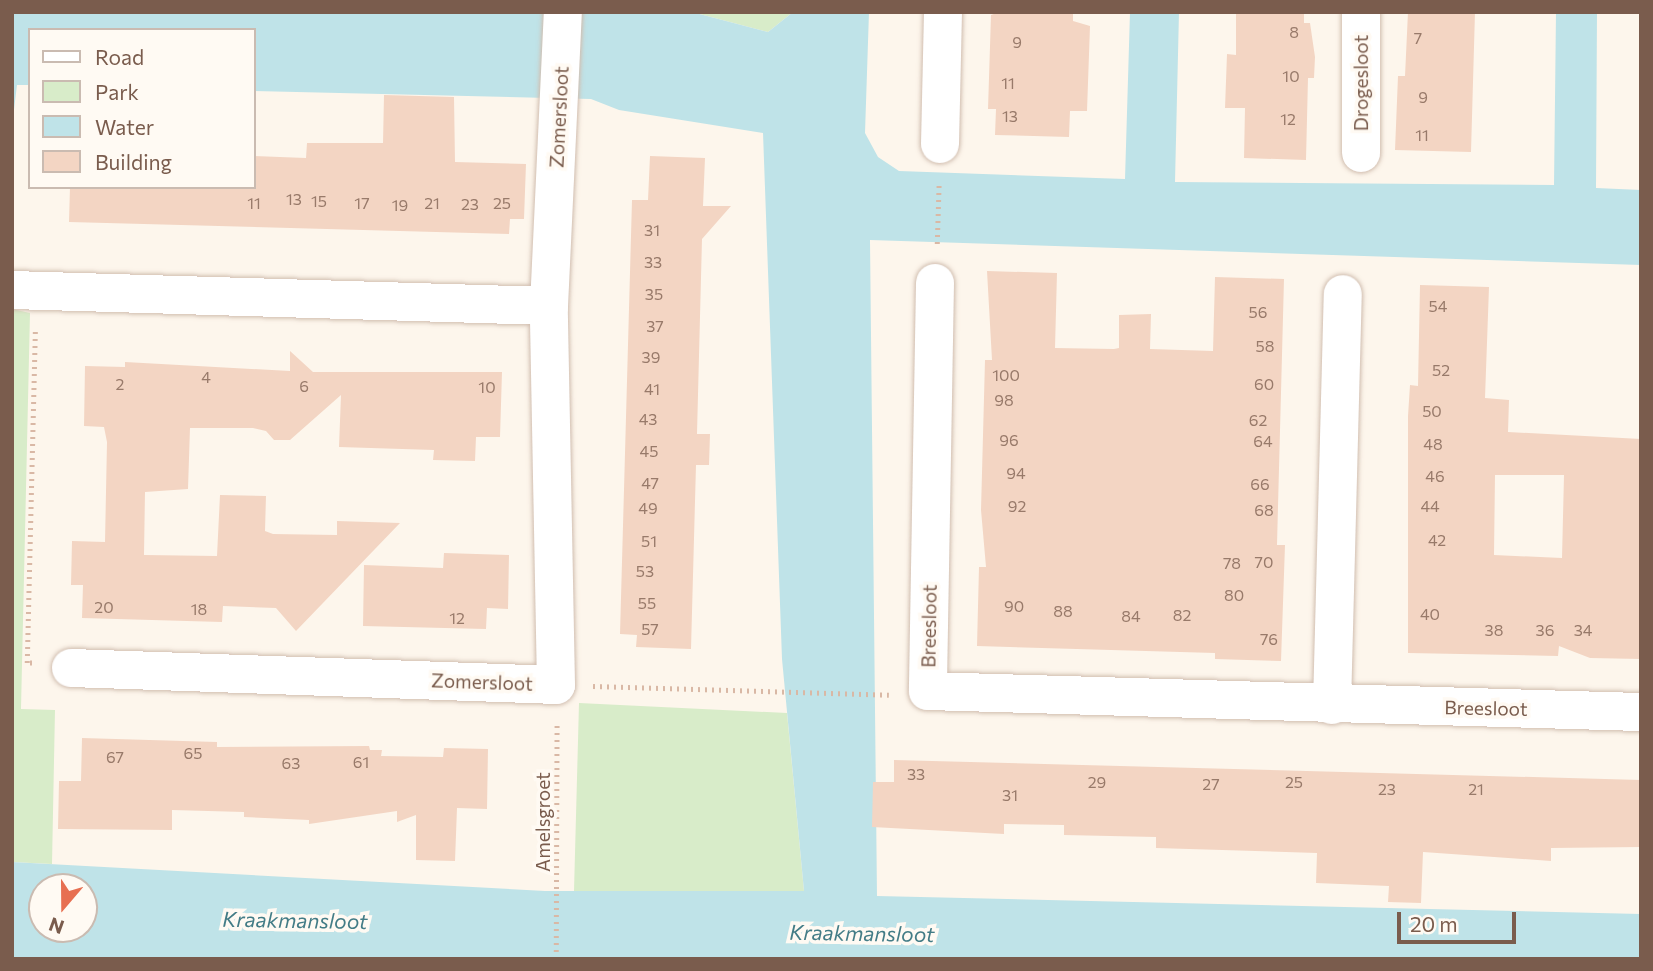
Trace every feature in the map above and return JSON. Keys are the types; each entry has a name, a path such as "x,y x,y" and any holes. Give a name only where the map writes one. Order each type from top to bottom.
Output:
{"street":[{"name":"Zomersloot","path":"71,668 556,685 550,306 563,12"},
{"path":"940,144 943,12"},
{"name":"Drogesloot","path":"1360,12 1361,153"},
{"name":"Breesloot","path":"935,283 928,691 1332,705 1641,712"},
{"path":"24,290 550,306"},
{"path":"1332,705 1343,295"}],"path":[{"path":"935,283 940,144"},
{"path":"24,290 27,663 71,668"},
{"path":"556,685 881,696"},
{"name":"Amelsgroet","path":"556,685 556,959"}],"green space":[{"path":"692,12 793,12 768,32"},
{"path":"12,309 30,313 21,709 55,710 52,864 12,862"},
{"path":"579,703 787,713 804,891 574,891"}],"water":[{"name":"Kraakmansloot","path":"12,12 692,12 768,32 793,12 869,12 865,133 878,157 899,171 1125,179 1130,12 1179,12 1175,182 1554,185 1556,12 1597,12 1596,188 1641,190 1641,265 870,240 877,896 1641,914 1641,959 12,959 12,862 545,891 804,891 782,659 763,133 619,110 591,99 256,91 256,28 28,28 28,85 17,85 12,126"}],"building":[{"path":"999,12 1073,12 1073,21 1090,26 1087,111 1070,111 1069,137 995,135 996,109 988,109 991,15"},
{"path":"1236,12 1304,12 1304,23 1310,23 1315,57 1314,78 1308,78 1306,160 1244,158 1245,108 1225,108 1227,54 1236,55"},
{"path":"1408,12 1475,12 1471,152 1395,150 1398,76 1405,76"},
{"path":"384,95 454,97 455,162 526,164 524,219 510,219 509,234 69,222 70,189 256,189 256,156 306,158 307,143 383,143"},
{"path":"650,156 705,158 703,206 731,206 702,239 697,434 710,434 709,465 696,465 691,649 636,647 637,635 620,634 632,200 648,200"},
{"path":"987,271 1057,273 1055,348 1119,348 1119,315 1151,314 1150,349 1213,351 1215,277 1284,279 1277,545 1285,545 1281,661 1215,659 1215,653 977,646 979,567 986,567 981,510 985,360 992,360"},
{"path":"1420,285 1489,287 1485,398 1509,400 1508,432 1641,439 1641,659 1590,658 1559,646 1558,656 1408,653 1408,416 1410,385 1418,386","holes":["1495,475 1564,475 1562,558 1494,555"]},
{"path":"290,351 313,372 502,372 500,437 476,437 475,461 433,460 434,450 339,447 341,395 290,440 274,440 266,431 253,428 190,428 188,489 145,492 144,555 217,556 220,495 266,496 265,531 273,534 337,535 337,521 400,523 296,631 276,608 223,606 222,622 82,618 83,585 71,585 72,541 105,542 107,442 104,427 84,426 85,366 125,367 125,362 290,371"},
{"path":"444,553 509,555 508,609 487,608 486,629 363,626 364,565 443,568"},
{"path":"82,738 217,742 217,747 369,746 370,750 382,750 381,756 443,757 444,748 488,749 487,809 457,808 455,861 416,860 416,815 397,822 397,811 309,824 309,820 244,817 244,812 172,810 172,830 58,829 59,781 81,781"},
{"path":"894,760 1641,780 1641,847 1551,848 1551,861 1423,852 1421,903 1388,902 1389,886 1316,883 1317,853 1156,848 1156,837 1064,835 1064,825 1004,824 1004,834 872,827 873,782 894,782"}]}
